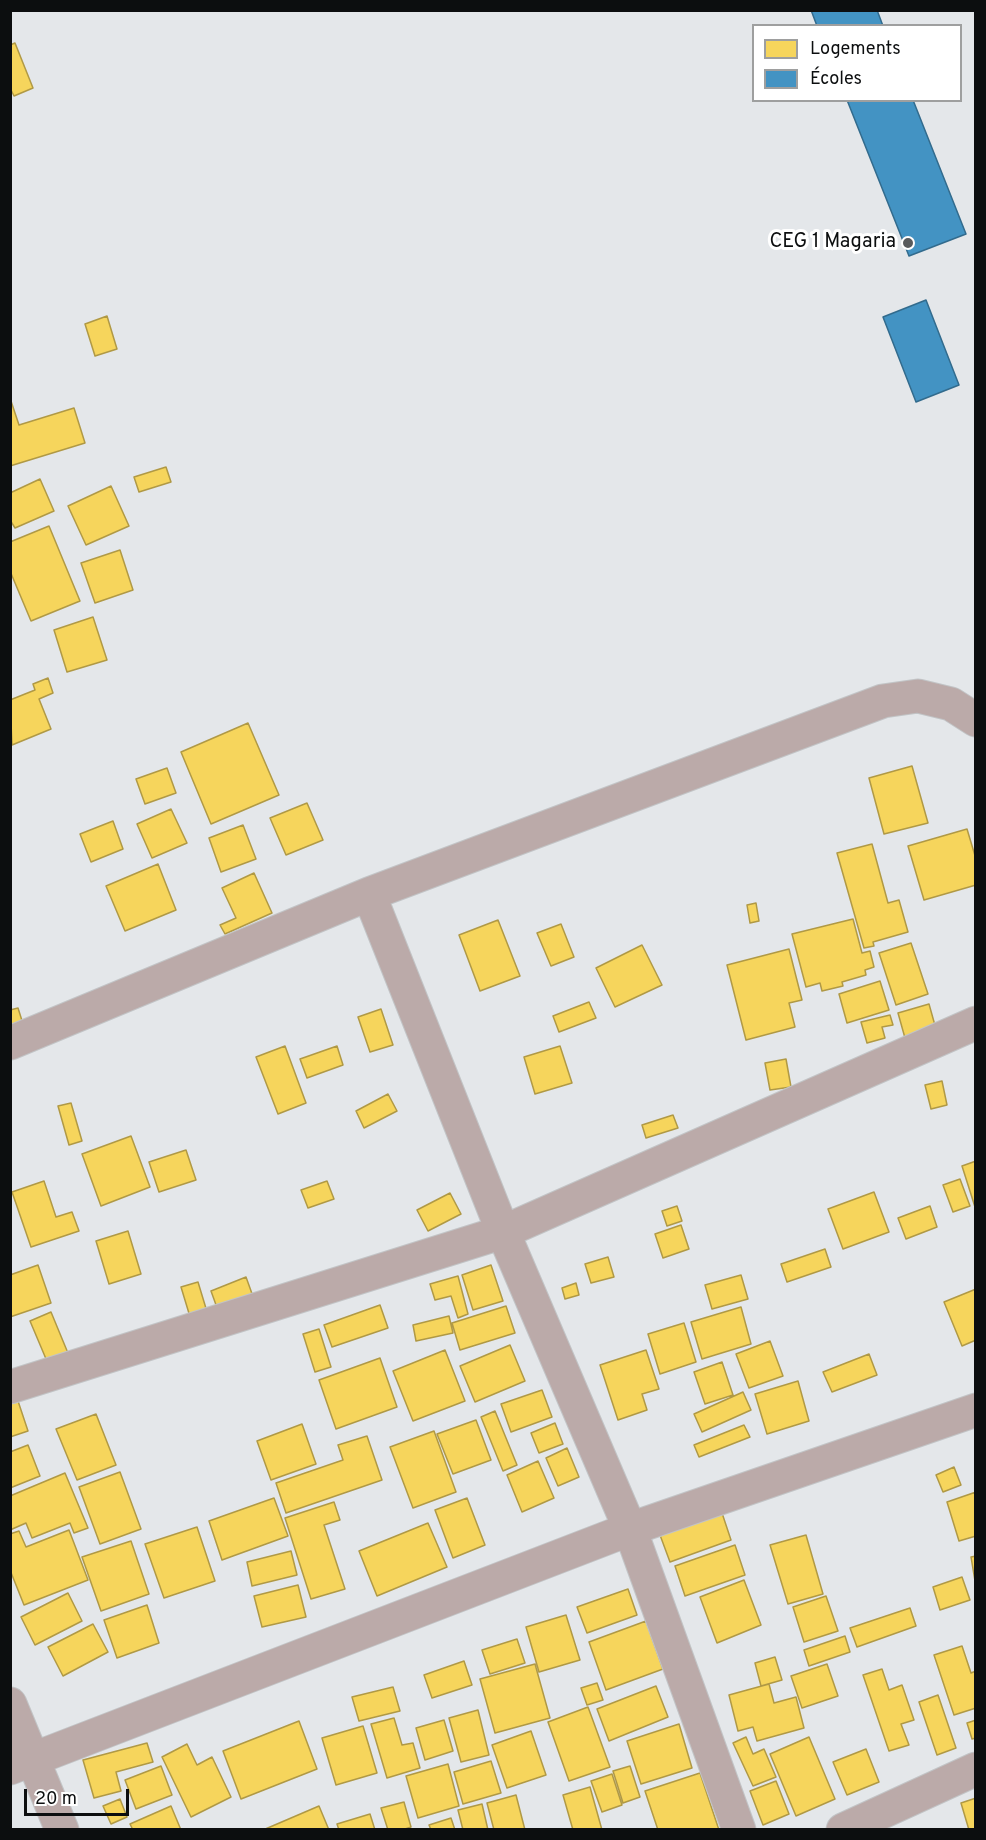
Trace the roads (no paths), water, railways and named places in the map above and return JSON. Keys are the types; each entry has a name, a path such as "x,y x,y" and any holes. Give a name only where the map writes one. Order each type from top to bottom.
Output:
{"street":[{"path":"10,1043 369,894 883,701 918,696 951,704 975,720"},
{"path":"369,894 503,1232 630,1529 739,1830"},
{"path":"10,1387 503,1232 975,1023"},
{"path":"22,1763 630,1529 975,1410"},
{"path":"10,1704 22,1763 62,1830"},
{"path":"843,1830 975,1769"}],"place":[{"name":"CEG 1 Magaria","path":"908,243"}]}
